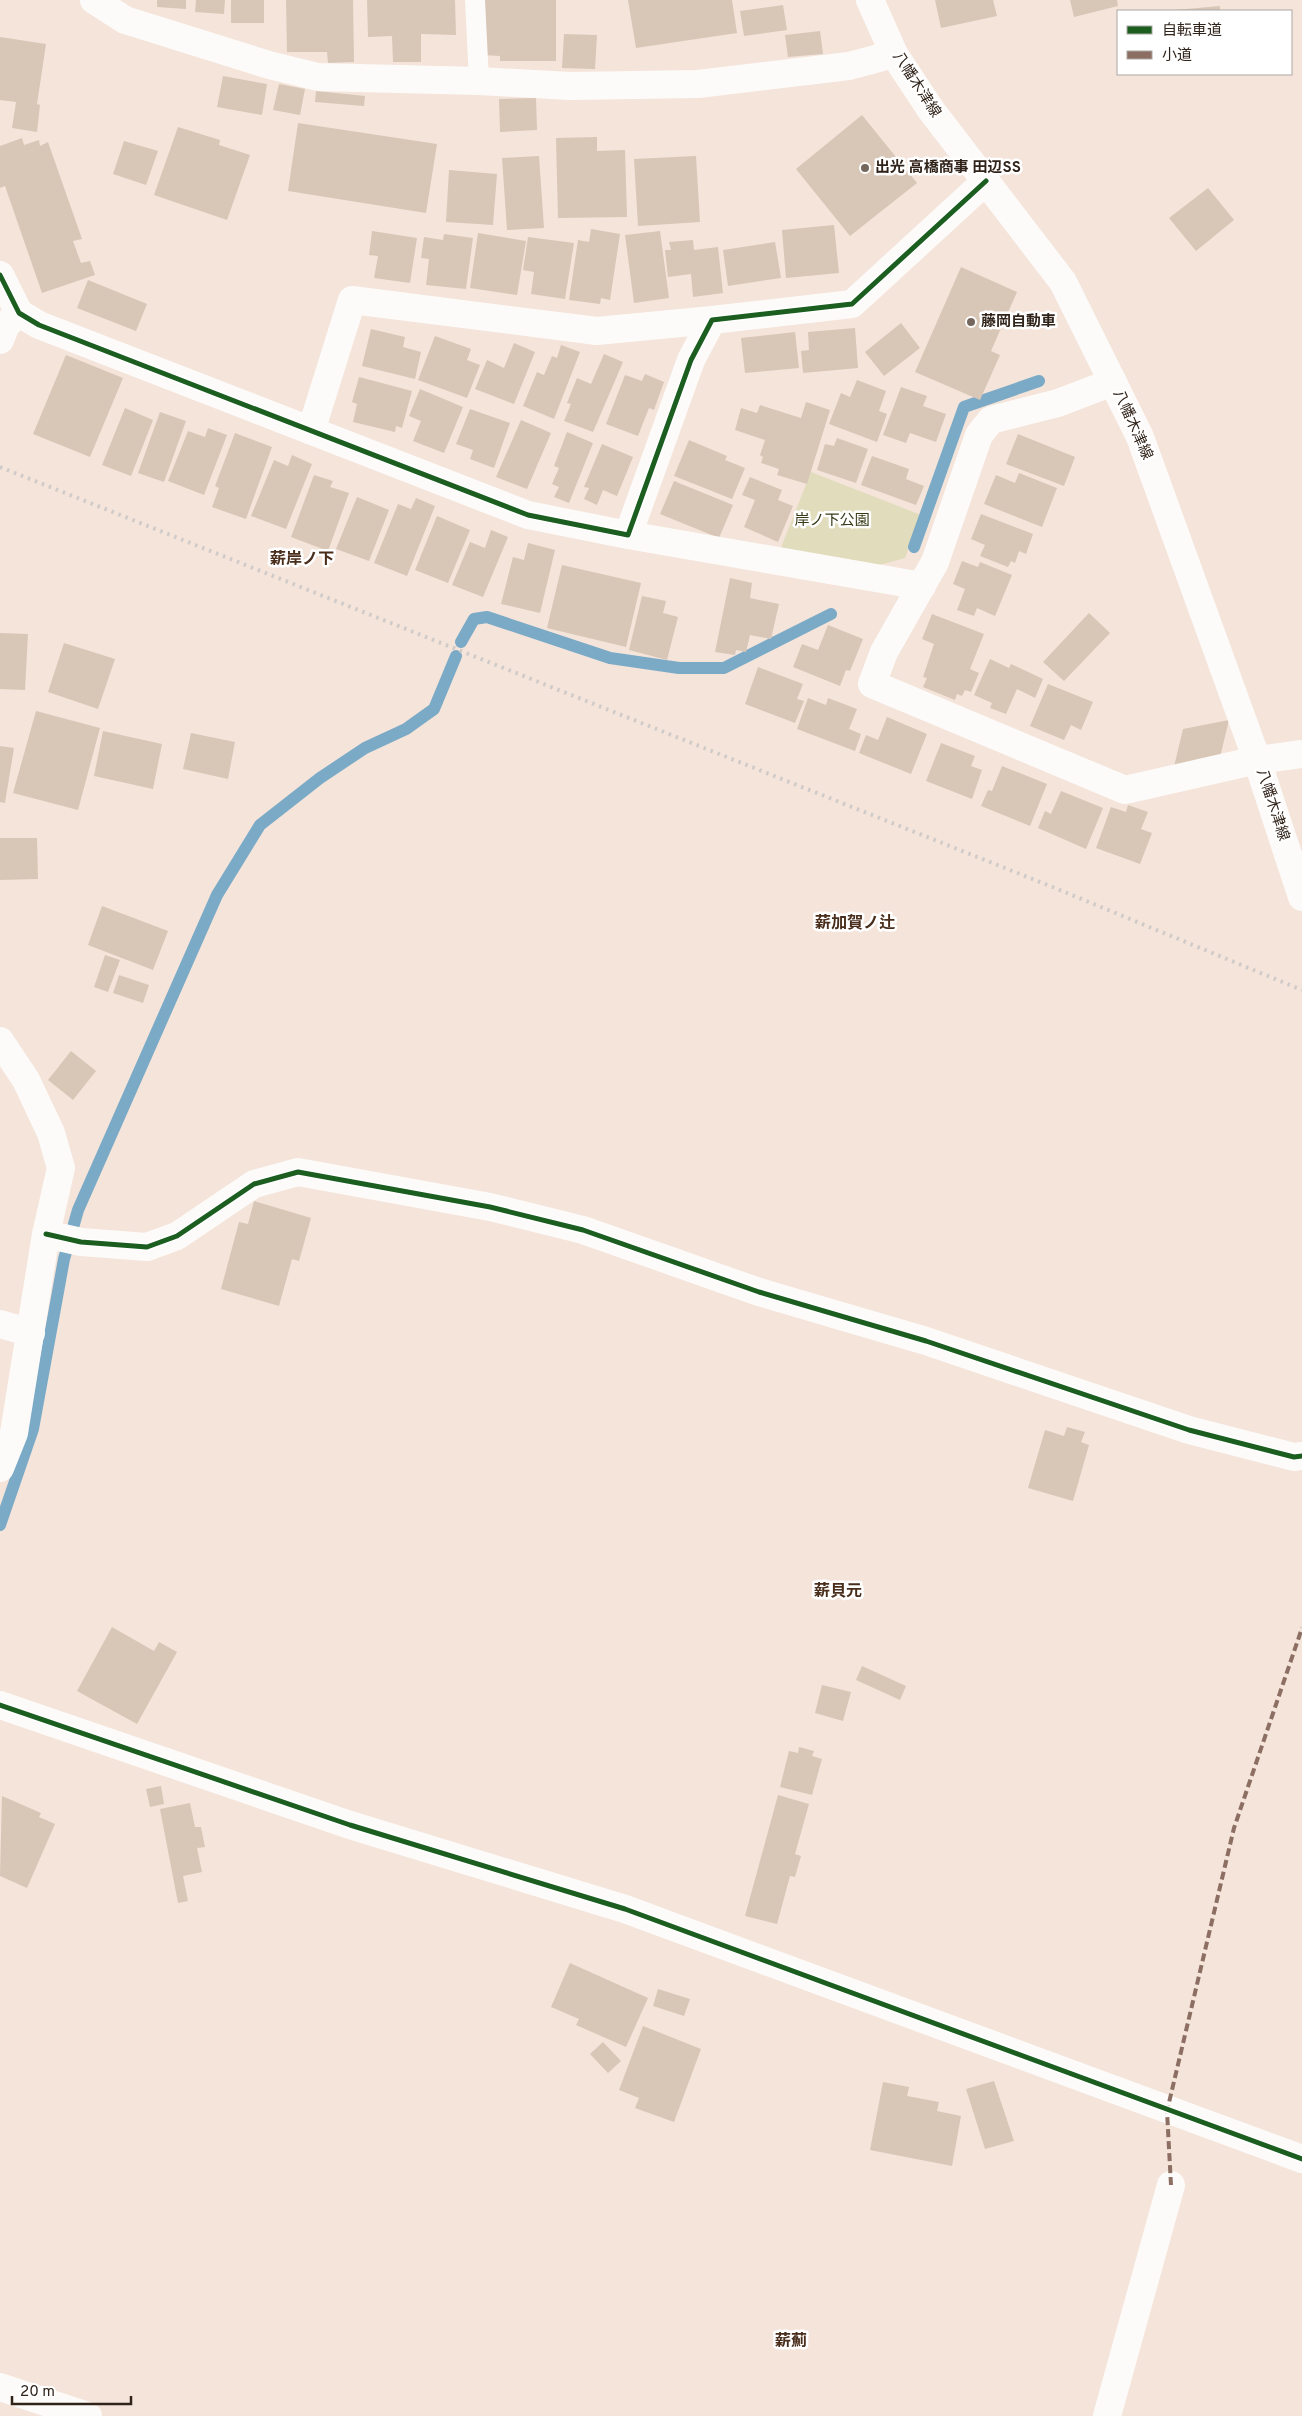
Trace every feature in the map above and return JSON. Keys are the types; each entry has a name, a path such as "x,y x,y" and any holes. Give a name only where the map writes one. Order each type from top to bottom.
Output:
{"street":[{"path":"94,0 125,20 269,65 318,77 479,81 570,86 698,84 849,66 894,54"},
{"name":"八幡木津線","path":"870,0 894,54 931,110 1063,282 1140,438 1258,760 1302,897"},
{"path":"311,431 352,300 597,331 852,304 986,181"},
{"path":"0,275 18,313 38,324 528,515 628,535 922,586"},
{"path":"0,340 6,325 18,313"},
{"path":"628,535 692,360 712,320"},
{"path":"1113,382 1058,403 992,420 979,435 935,562 884,652 872,684 1125,790 1258,760 1302,754"},
{"path":"0,1040 26,1080 51,1133 61,1168 61,1238 31,1332 14,1433 0,1468"},
{"path":"61,1238 148,1247 177,1236 254,1184 298,1172 490,1207 583,1230 759,1292 926,1342 1189,1430 1294,1456 1302,1456"},
{"path":"0,1324 31,1332"},
{"path":"0,1705 350,1825 625,1908 1302,2159"},
{"path":"1107,2416 1171,2185"},
{"path":"0,2387 88,2416"}],"lane":[{"path":"475,0 479,81"}],"green space":[{"name":"岸ノ下公園","path":"811,472 921,515 905,558 872,567 780,550"}],"building":[{"path":"157,0 186,0 186,9 157,7"},
{"path":"196,0 225,0 224,14 195,12"},
{"path":"231,0 264,0 264,23 231,23"},
{"path":"286,0 353,0 354,62 328,63 327,52 287,52"},
{"path":"367,0 455,0 456,35 421,34 421,62 393,62 392,36 368,37"},
{"path":"482,0 556,0 556,61 500,61 500,56 483,55"},
{"path":"628,0 732,0 737,33 636,48"},
{"path":"935,0 993,0 997,16 941,28"},
{"path":"1070,0 1117,0 1118,6 1074,17"},
{"path":"783,5 787,30 744,36 740,11"},
{"path":"1220,6 1220,10 1175,10"},
{"path":"820,31 823,54 788,57 785,35"},
{"path":"564,34 597,35 595,69 562,68"},
{"path":"0,37 46,44 37,104 40,105 37,132 12,128 16,102 0,100"},
{"path":"223,76 267,84 262,115 217,107"},
{"path":"279,84 305,89 300,115 273,110"},
{"path":"316,91 365,96 364,106 315,102"},
{"path":"536,98 537,130 500,132 499,99"},
{"path":"862,115 917,183 850,236 796,169"},
{"path":"298,123 437,144 426,213 288,191"},
{"path":"178,127 220,140 219,145 250,155 227,220 154,195"},
{"path":"597,137 597,151 625,150 627,217 558,218 556,138"},
{"path":"22,138 24,145 39,140 40,146 48,142 82,239 73,241 81,263 90,261 95,275 42,293 5,186 0,188 0,146"},
{"path":"124,141 158,151 146,185 113,174"},
{"path":"539,156 544,228 507,230 502,158"},
{"path":"696,156 700,222 638,226 634,159"},
{"path":"449,170 497,174 493,225 446,222"},
{"path":"1208,188 1234,220 1196,251 1169,218"},
{"path":"834,225 839,273 786,278 782,230"},
{"path":"591,229 620,234 610,300 601,298 600,304 569,300 578,240 589,242"},
{"path":"372,231 417,238 410,283 374,278 378,256 369,255"},
{"path":"660,231 669,298 634,303 625,235"},
{"path":"478,233 526,241 517,295 470,288"},
{"path":"444,234 473,238 466,289 426,285 429,259 421,258 424,237 443,240"},
{"path":"528,237 574,243 565,299 531,294 534,272 523,270"},
{"path":"693,240 694,250 718,247 723,293 693,297 691,274 668,277 665,250 671,250 669,242"},
{"path":"775,242 781,278 728,286 723,250"},
{"name":"藤岡自動車","path":"961,267 1017,292 991,351 1000,355 980,400 915,372"},
{"path":"88,280 147,304 136,331 77,308"},
{"path":"901,323 920,348 884,376 865,352"},
{"path":"855,328 858,368 803,373 801,351 809,350 808,332"},
{"path":"371,329 405,337 403,347 421,352 415,379 362,366"},
{"path":"795,332 799,368 745,373 741,338"},
{"path":"435,336 471,349 467,360 480,365 467,398 418,380"},
{"path":"514,343 535,352 514,404 475,389 487,360 504,368"},
{"path":"561,345 580,352 554,419 523,406 537,372 544,375 552,356 557,358"},
{"path":"604,354 623,362 593,432 564,421 571,404 567,403 577,378 591,384"},
{"path":"66,355 123,378 90,457 33,434"},
{"path":"645,374 664,382 654,410 649,408 638,436 606,424 625,375 642,381"},
{"path":"359,377 412,391 402,428 396,426 395,432 353,422 357,404 352,402"},
{"path":"857,380 886,391 879,411 887,414 877,442 829,424 841,393 850,397"},
{"path":"901,387 927,396 923,406 946,414 936,442 910,433 906,443 883,435"},
{"path":"420,389 463,407 444,453 413,441 421,421 409,416"},
{"path":"806,402 830,410 807,484 777,475 779,469 761,463 763,457 760,455 765,440 735,430 741,408 757,413 760,405 801,418"},
{"path":"125,408 153,420 131,476 102,465"},
{"path":"470,409 510,423 494,468 470,459 473,450 456,444"},
{"path":"160,412 186,421 164,482 138,473"},
{"path":"521,420 551,433 527,489 496,477"},
{"path":"208,428 227,435 204,495 168,481 188,431 205,437"},
{"path":"567,432 593,443 569,503 554,497 559,487 552,484 559,468 554,466"},
{"path":"235,433 272,447 246,519 212,507 219,488 215,486"},
{"path":"1018,434 1075,457 1064,486 1006,464"},
{"path":"837,438 868,449 856,483 817,470 825,444 834,446"},
{"path":"689,440 727,456 725,460 745,468 732,499 674,476"},
{"path":"602,444 633,457 617,496 603,490 597,505 584,499 589,488 584,487"},
{"path":"292,455 312,464 286,529 251,516 274,460 288,466"},
{"path":"872,456 909,469 906,479 924,486 916,505 861,485"},
{"path":"1019,473 1057,488 1042,527 984,504 996,475 1015,483"},
{"path":"314,475 333,481 330,487 349,493 328,551 291,537"},
{"path":"750,477 782,490 778,500 793,506 778,542 744,527 755,500 742,495"},
{"path":"674,481 733,505 719,538 660,514"},
{"path":"357,497 389,510 369,561 336,549"},
{"path":"416,498 435,506 407,576 374,563 398,504 411,509"},
{"path":"981,514 1033,534 1026,554 1019,551 1015,563 1011,561 1008,567 980,556 985,545 971,539"},
{"path":"437,516 470,530 448,583 415,570"},
{"path":"491,530 508,537 483,597 452,585 470,542 485,548"},
{"path":"528,543 555,550 540,613 501,604 513,557 524,560"},
{"path":"962,561 978,567 980,562 1012,575 995,616 977,608 974,616 957,610 965,589 953,584"},
{"path":"562,565 641,583 626,647 547,628"},
{"path":"730,578 752,583 750,598 779,604 771,639 750,635 746,652 736,650 735,655 715,652"},
{"path":"642,596 666,601 663,613 678,617 667,660 629,650"},
{"path":"1089,613 1110,633 1064,681 1043,662"},
{"path":"932,614 984,634 970,669 979,673 971,692 965,690 962,696 957,694 955,700 923,687 927,678 923,677 934,644 922,639"},
{"path":"828,625 863,639 850,671 846,670 840,686 793,667 802,644 818,650"},
{"path":"0,633 28,634 25,690 0,689"},
{"path":"64,643 115,659 98,709 48,692"},
{"path":"990,659 1009,668 1011,664 1043,679 1035,698 1017,689 1006,714 990,708 992,703 974,695"},
{"path":"758,667 803,684 797,699 804,701 795,723 745,704"},
{"path":"1048,684 1093,702 1081,730 1071,725 1064,740 1030,726"},
{"path":"808,698 826,705 828,698 857,709 849,729 861,734 855,751 797,729"},
{"path":"36,711 100,728 78,810 13,793"},
{"path":"887,717 927,734 911,774 859,753 866,735 878,740"},
{"path":"1229,720 1219,761 1172,775 1183,729"},
{"path":"103,731 162,744 153,789 94,776"},
{"path":"191,733 235,742 228,779 183,769"},
{"path":"941,743 975,756 971,766 982,770 972,799 926,781"},
{"path":"0,746 14,748 5,803 0,802"},
{"path":"1002,766 1047,784 1030,826 981,806 988,790 992,791"},
{"path":"1061,791 1103,808 1086,849 1038,828 1045,811 1051,814"},
{"path":"1128,805 1148,812 1141,829 1152,833 1140,864 1096,848 1111,807 1126,812"},
{"path":"0,838 37,838 38,879 0,880"},
{"path":"102,906 168,931 153,970 88,945"},
{"path":"105,955 120,960 108,992 94,987"},
{"path":"119,975 149,985 143,1003 113,993"},
{"path":"71,1051 96,1071 73,1100 48,1080"},
{"path":"254,1201 311,1218 299,1261 292,1259 279,1306 221,1289 239,1222 248,1224"},
{"path":"1067,1427 1085,1432 1081,1442 1089,1445 1073,1501 1028,1488 1045,1430 1064,1436"},
{"path":"112,1627 154,1651 159,1642 177,1652 137,1724 77,1691"},
{"path":"862,1666 906,1686 900,1700 856,1680"},
{"path":"822,1685 851,1692 843,1721 815,1713"},
{"path":"799,1747 814,1751 812,1756 822,1759 812,1795 780,1787 789,1751 798,1753"},
{"path":"161,1786 164,1804 150,1807 146,1789"},
{"path":"778,1795 809,1804 795,1854 801,1856 795,1877 790,1876 777,1924 745,1916"},
{"path":"2,1796 41,1813 39,1817 55,1824 27,1888 0,1876"},
{"path":"190,1803 195,1827 201,1827 205,1847 197,1848 202,1872 183,1876 188,1901 178,1903 160,1809"},
{"path":"570,1963 648,1998 626,2047 576,2025 579,2019 551,2007"},
{"path":"658,1989 690,1999 684,2016 653,2006"},
{"path":"643,2026 701,2049 674,2122 635,2108 639,2098 619,2090"},
{"path":"603,2042 621,2061 608,2073 590,2054"},
{"path":"994,2081 1014,2141 985,2149 966,2089"},
{"path":"883,2082 909,2087 907,2096 939,2102 937,2111 961,2116 952,2166 870,2150"}],"waterway":[{"path":"914,547 964,407 1039,381"},
{"path":"461,642 474,619 487,617 610,658 679,668 724,668 831,614"},
{"path":"0,1525 33,1429 64,1259 78,1210 217,895 260,825 320,778 365,748 406,729 434,709 456,656"}],"railway":[{"path":"0,467 1050,886 1302,990"}],"marked path":[{"path":"1171,2185 1167,2111 1234,1828 1302,1628"}],"cycle path":[{"path":"0,275 19,313 39,325 528,515 628,535 691,360 712,320 852,304 986,181"},
{"path":"46,1234 81,1242 147,1247 177,1236 254,1184 298,1172 490,1207 583,1230 759,1292 926,1341 1189,1430 1294,1457 1302,1456"},
{"path":"0,1705 350,1825 625,1909 1302,2159"}],"place":[{"name":"出光 高橋商事 田辺SS","path":"865,168"},
{"name":"藤岡自動車","path":"971,322"}],"district":[{"name":"薪岸ノ下","path":"302,560"},
{"name":"薪加賀ノ辻","path":"855,924"},
{"name":"薪貝元","path":"838,1592"},
{"name":"薪薊","path":"791,2342"}]}
